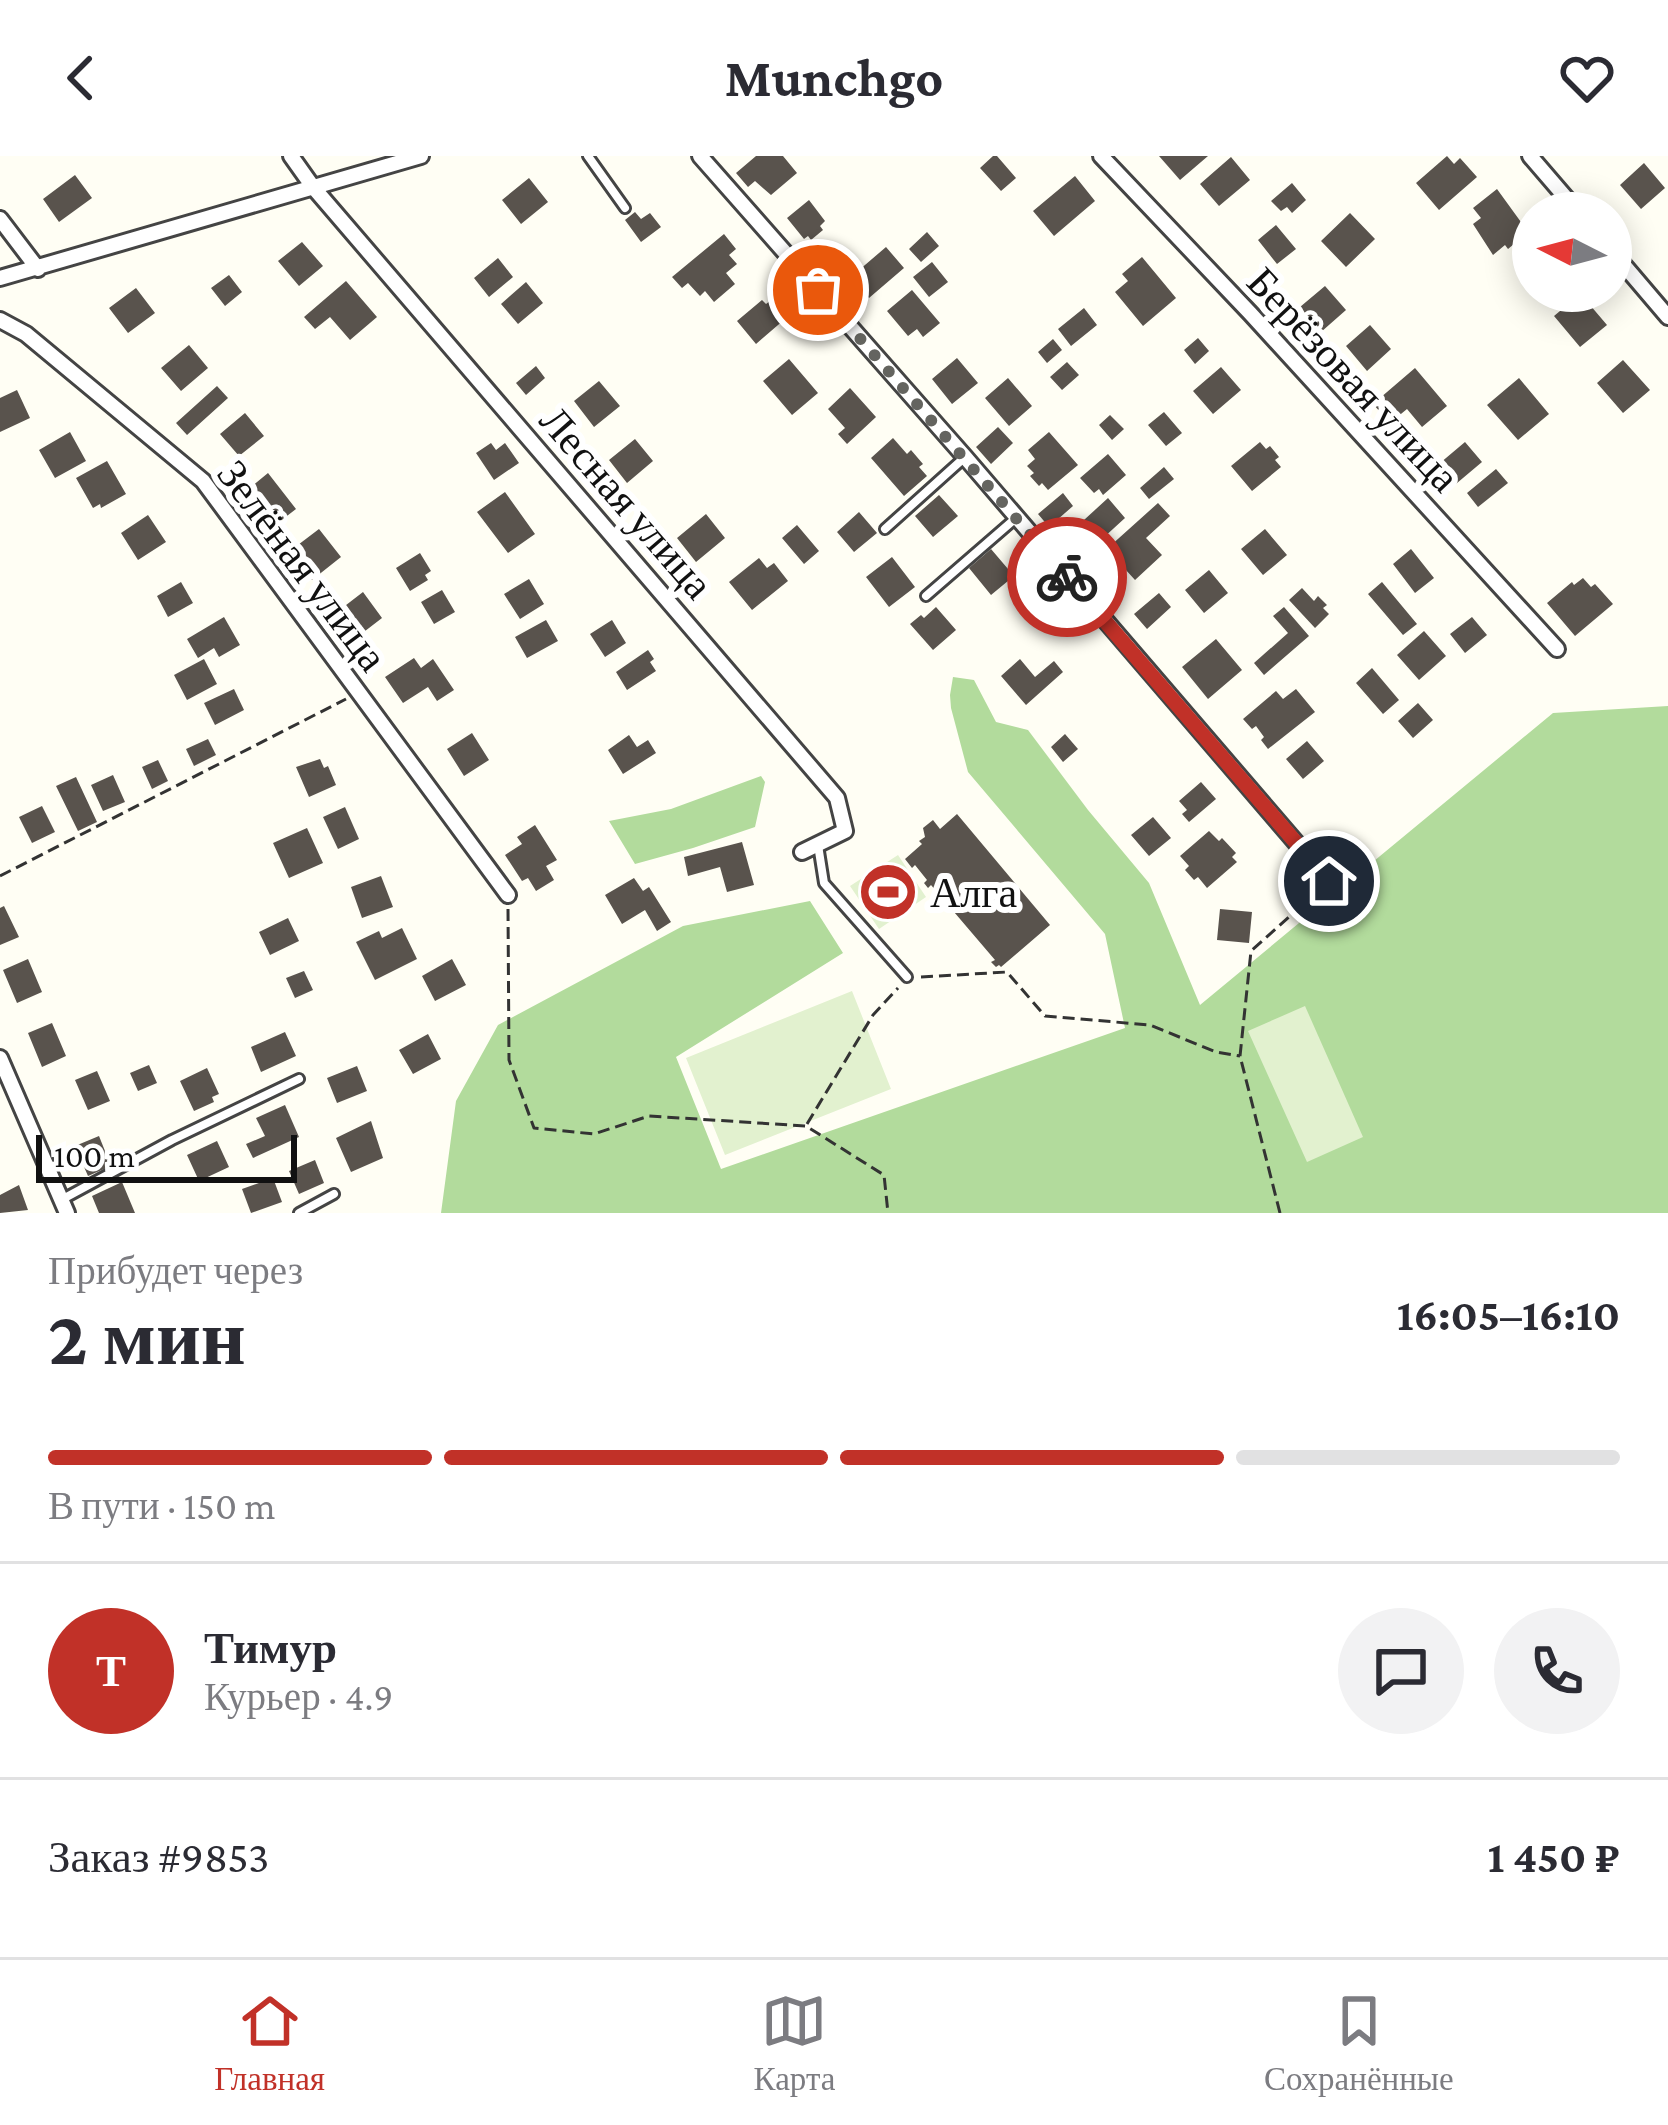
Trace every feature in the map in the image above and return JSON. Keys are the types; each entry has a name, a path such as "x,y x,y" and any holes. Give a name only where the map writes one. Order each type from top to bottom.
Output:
{"street":[{"path":"291,156 313,187"},
{"path":"0,278 421,156"},
{"path":"700,156 1329,881"},
{"name":"Берёзовая улица","path":"1101,156 1557,649"},
{"path":"1530,156 1561,192"},
{"name":"Лесная улица","path":"313,187 837,798 845,831 818,844"},
{"path":"0,219 38,269"},
{"path":"1632,274 1668,316"},
{"name":"Зелёная улица","path":"0,320 26,334 202,481 508,895"},
{"path":"802,852 818,844"},
{"path":"0,1058 64,1206"}],"lane":[{"path":"588,156 625,208"},
{"path":"885,529 965,457"},
{"path":"926,596 1016,518"},
{"path":"818,844 824,883 907,977"},
{"path":"64,1206 172,1140 299,1079"},
{"path":"299,1213 334,1194"}],"path":[{"path":"0,875 359,693"},
{"path":"1280,1213 1240,1056 1251,951 1329,881"},
{"path":"508,895 509,1060 534,1128 594,1134 649,1116 806,1126 884,1175 888,1213"},
{"path":"806,1126 873,1015 907,977 1007,973 1045,1016 1150,1025 1216,1052 1240,1056"}],"green space":[{"path":"953,677 974,680 996,722 1028,730 1149,883 1200,1005 1553,713 1668,706 1668,1213 441,1213 456,1101 498,1025 683,926 810,901 843,953 676,1057 721,1169 1125,1028 1105,934 968,772 951,708"},
{"path":"761,776 765,782 755,827 693,848 635,864 609,821 671,809"},
{"name":"Алга","path":"898,855 926,897 879,929 850,886"},
{"path":"852,991 891,1089 725,1155 686,1058"},
{"path":"1305,1006 1363,1137 1307,1162 1248,1031"}],"building":[{"path":"756,156 783,156 797,173 771,195 755,181 748,187 736,173"},
{"path":"993,156 1016,178 1001,191 980,168"},
{"path":"1159,156 1208,156 1180,180"},
{"path":"1447,156 1454,164 1460,158 1477,177 1439,210 1416,183"},
{"path":"1231,157 1250,180 1219,206 1200,184"},
{"path":"1644,163 1665,188 1641,209 1632,192 1620,185"},
{"path":"75,175 92,198 59,222 43,199"},
{"path":"1075,176 1095,201 1054,236 1033,211"},
{"path":"529,178 548,202 521,224 502,200"},
{"path":"1292,183 1306,200 1292,213 1287,207 1281,211 1271,201"},
{"path":"1497,189 1512,210 1512,246 1508,249 1505,245 1493,255 1473,224 1481,218 1473,208"},
{"path":"809,200 825,221 820,226 823,230 811,240 804,239 787,218"},
{"path":"635,212 641,219 650,213 661,227 641,242 625,220"},
{"path":"1350,213 1375,239 1346,267 1321,241"},
{"path":"1276,225 1296,249 1277,264 1258,240"},
{"path":"927,232 939,246 921,262 909,249"},
{"path":"724,234 736,249 729,255 737,264 726,273 735,284 714,302 705,291 700,296 688,283 682,288 672,277"},
{"path":"302,242 323,266 299,286 278,261"},
{"path":"886,247 904,268 869,298 851,277"},
{"path":"1142,257 1176,298 1143,326 1115,292 1128,281 1122,274"},
{"path":"498,258 513,277 489,297 474,278"},
{"path":"932,262 948,282 929,297 913,277"},
{"path":"229,275 242,292 225,306 211,288"},
{"path":"346,281 377,317 350,340 330,317 315,329 304,317"},
{"path":"526,282 543,303 518,324 501,304"},
{"path":"1325,286 1346,310 1321,332 1300,307"},
{"path":"136,288 155,313 128,333 109,308"},
{"path":"912,290 940,323 923,337 917,329 908,336 887,311"},
{"path":"762,300 770,301 785,319 756,344 737,321"},
{"path":"1084,308 1097,325 1071,346 1058,329"},
{"path":"1596,312 1607,325 1580,347 1554,316"},
{"path":"1370,325 1391,349 1367,371 1346,346"},
{"path":"1198,338 1209,351 1195,364 1184,350"},
{"path":"1053,339 1062,350 1047,363 1038,352"},
{"path":"189,345 208,368 181,391 161,368"},
{"path":"957,358 978,383 952,404 932,379"},
{"path":"789,359 818,393 792,415 763,381"},
{"path":"1623,360 1650,390 1623,413 1597,383"},
{"path":"1067,362 1079,375 1062,390 1050,377"},
{"path":"536,366 545,378 526,395 516,383"},
{"path":"1221,367 1241,390 1213,414 1193,391"},
{"path":"1415,368 1447,406 1422,427 1407,409 1390,423 1373,404"},
{"path":"1008,378 1032,406 1009,426 985,398"},
{"path":"1519,378 1549,414 1518,440 1487,405"},
{"path":"599,381 620,406 594,427 574,401"},
{"path":"217,386 228,398 187,435 176,423"},
{"path":"850,388 876,417 847,444 838,434 845,428 828,409"},
{"path":"17,390 30,418 0,432 0,398"},
{"path":"1164,412 1182,433 1166,446 1148,425"},
{"path":"245,413 264,436 239,456 220,434"},
{"path":"1110,415 1124,429 1112,440 1099,425"},
{"path":"998,427 1013,443 991,464 976,447"},
{"path":"70,432 86,461 55,478 39,450"},
{"path":"1049,432 1078,465 1048,490 1030,476 1034,473 1027,466 1035,459 1028,450"},
{"path":"893,438 907,454 911,450 927,476 904,496 871,458"},
{"path":"635,439 653,461 627,483 609,460"},
{"path":"1260,442 1266,449 1270,446 1281,467 1252,491 1231,466"},
{"path":"1465,442 1482,462 1444,494 1427,474"},
{"path":"491,443 496,450 505,443 519,463 494,480 476,453"},
{"path":"1108,454 1126,475 1103,495 1099,489 1094,493 1080,478"},
{"path":"107,461 126,494 93,508 76,478"},
{"path":"1164,467 1174,479 1149,499 1140,488"},
{"path":"1496,469 1508,483 1478,507 1467,493"},
{"path":"268,473 296,509 274,526 246,491"},
{"path":"505,492 535,534 508,553 477,512"},
{"path":"1063,493 1073,506 1049,527 1038,514"},
{"path":"939,495 958,516 933,537 915,516"},
{"path":"1108,498 1125,518 1102,539 1084,520"},
{"path":"1158,503 1170,516 1146,538 1162,555 1135,580 1125,569 1117,576 1099,556"},
{"path":"859,512 877,533 854,552 837,532"},
{"path":"706,514 725,538 696,562 677,538"},
{"path":"148,515 166,542 138,560 121,533"},
{"path":"797,525 819,551 804,564 782,538"},
{"path":"319,529 341,557 312,580 290,551"},
{"path":"1265,529 1287,555 1263,575 1241,549"},
{"path":"1085,538 1095,550 1075,566 1065,554"},
{"path":"991,549 1014,576 991,595 969,568"},
{"path":"1411,549 1434,578 1415,593 1393,564"},
{"path":"420,553 431,571 425,575 428,580 410,591 396,568"},
{"path":"892,557 915,587 889,607 866,577"},
{"path":"759,558 767,568 774,563 788,581 752,610 729,582"},
{"path":"1209,570 1228,593 1204,613 1185,590"},
{"path":"1583,578 1613,604 1575,636 1547,603"},
{"path":"529,579 544,604 520,619 504,594"},
{"path":"181,582 193,603 168,617 157,596"},
{"path":"1382,582 1417,624 1403,635 1368,594"},
{"path":"1302,588 1314,601 1318,596 1327,605 1323,608 1329,614 1315,628 1289,600"},
{"path":"442,590 455,612 434,624 421,602"},
{"path":"363,592 382,618 356,638 337,612"},
{"path":"1159,593 1171,607 1147,629 1134,614"},
{"path":"936,607 956,630 933,650 910,624"},
{"path":"1284,607 1309,636 1264,675 1254,663 1288,633 1273,616"},
{"path":"224,617 240,645 219,657 214,648 198,658 187,639"},
{"path":"1472,617 1487,635 1465,653 1450,634"},
{"path":"546,620 558,641 527,658 515,637"},
{"path":"612,620 626,643 605,657 590,634"},
{"path":"1424,631 1446,656 1419,680 1397,655"},
{"path":"1216,639 1242,670 1208,699 1182,667"},
{"path":"648,650 656,671 627,690 616,672"},
{"path":"414,658 421,668 433,659 454,690 437,701 428,687 403,703 385,677"},
{"path":"204,659 217,684 187,700 174,675"},
{"path":"1020,659 1035,677 1054,661 1063,672 1026,705 1001,676"},
{"path":"1372,668 1399,700 1383,714 1356,683"},
{"path":"234,689 244,710 215,725 204,703"},
{"path":"1296,689 1315,712 1268,749 1256,726 1252,729 1243,719 1276,691 1283,699"},
{"path":"1418,703 1433,720 1413,738 1398,721"},
{"path":"472,733 489,760 464,776 447,749"},
{"path":"1065,734 1078,749 1063,762 1051,747"},
{"path":"629,735 637,747 648,740 656,753 623,774 608,750"},
{"path":"208,739 216,755 194,766 186,749"},
{"path":"1307,741 1324,761 1303,779 1286,759"},
{"path":"320,759 336,785 309,797 296,767"},
{"path":"158,760 168,781 152,789 142,767"},
{"path":"113,775 125,802 103,811 91,785"},
{"path":"76,777 97,822 78,831 56,786"},
{"path":"1201,782 1216,799 1189,822 1179,801"},
{"path":"42,806 55,832 32,843 19,817"},
{"path":"345,807 359,839 338,849 323,817"},
{"path":"957,814 1050,925 1001,967 991,962 995,960 905,859 922,844 923,828 933,820 940,829"},
{"path":"1153,817 1171,838 1149,856 1131,835"},
{"path":"535,825 557,860 546,866 554,880 536,891 528,878 522,881 505,855 522,844 517,837"},
{"path":"307,828 323,863 289,878 273,843"},
{"path":"1209,831 1236,853 1232,857 1237,862 1207,888 1185,870 1189,866 1180,856"},
{"path":"742,842 754,885 727,892 720,867 688,876 684,857"},
{"path":"381,876 393,907 362,918 351,887"},
{"path":"634,878 643,891 649,887 671,922 657,931 645,910 622,924 605,895"},
{"path":"4,906 19,937 0,945 0,908"},
{"path":"1220,909 1252,912 1249,943 1217,940"},
{"path":"288,918 299,941 270,955 259,932"},
{"path":"402,928 417,959 375,980 356,942 379,931 382,938"},
{"path":"28,959 42,992 17,1003 3,970"},
{"path":"452,959 466,985 435,1001 422,976"},
{"path":"304,971 313,990 295,998 286,978"},
{"path":"52,1023 66,1056 42,1067 28,1033"},
{"path":"285,1032 296,1056 261,1072 251,1047"},
{"path":"428,1034 441,1059 413,1074 399,1050"},
{"path":"149,1065 157,1083 138,1091 130,1073"},
{"path":"357,1066 367,1091 337,1103 327,1078"},
{"path":"207,1068 219,1094 212,1097 214,1102 194,1111 180,1081"},
{"path":"97,1071 110,1101 88,1110 75,1080"},
{"path":"285,1105 299,1137 253,1158 246,1144 265,1136 256,1118"},
{"path":"371,1121 383,1158 351,1172 336,1138"},
{"path":"99,1136 111,1166 88,1176 75,1146"},
{"path":"217,1141 229,1167 199,1181 187,1155"},
{"path":"315,1160 324,1183 299,1194 289,1171"},
{"path":"273,1178 282,1202 251,1213 242,1189"},
{"path":"122,1182 135,1213 99,1213 92,1196"},
{"path":"19,1185 28,1210 0,1213 0,1195"}],"way so far":[{"path":"818,290 1067,577"}],"place":[{"name":"Алга","path":"888,892"}],"route":[{"path":"1067,577 1329,881"}]}
